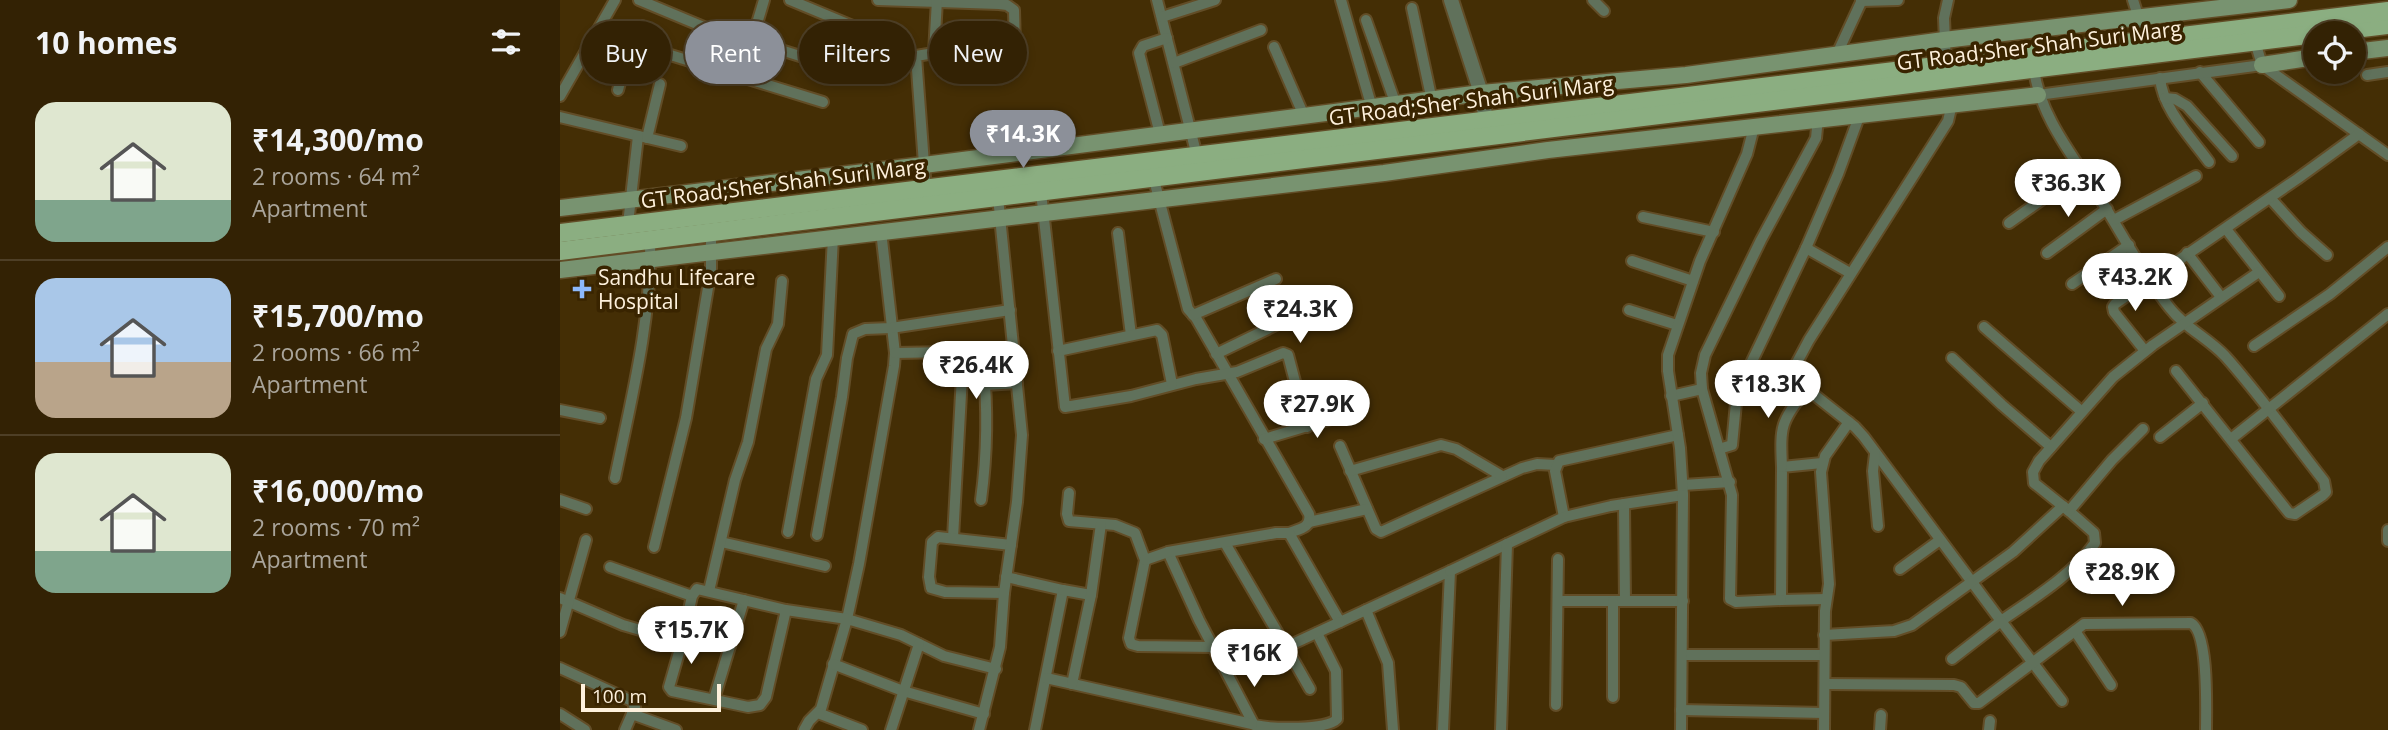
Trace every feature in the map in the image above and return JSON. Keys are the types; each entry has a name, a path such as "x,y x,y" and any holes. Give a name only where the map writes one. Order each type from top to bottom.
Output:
{"main road":[{"path":"560,208 924,165 1482,93 1686,75 1944,40 2289,0"},
{"name":"GT Road;Sher Shah Suri Marg","path":"560,251 711,231 1197,156 1488,129 2034,69 2253,35 2367,7 2388,11"},
{"path":"2366,28 2388,25"},
{"name":"GT Road;Sher Shah Suri Marg","path":"560,233 628,224 927,197 998,197 1946,65 2146,41 2303,34"},
{"path":"2366,51 2388,48"},
{"path":"2262,65 2303,59"},
{"path":"560,270 1818,118 2038,95"}],"street":[{"path":"560,96 615,0"},
{"path":"639,0 689,21"},
{"path":"758,21 764,0"},
{"path":"790,0 839,21"},
{"path":"878,0 937,1 1011,7 1014,21"},
{"path":"1157,0 1197,156"},
{"path":"1162,17 1215,0"},
{"path":"1341,0 1372,108"},
{"path":"1451,0 1482,93 1488,129"},
{"path":"1593,0 1604,11"},
{"path":"1837,54 1862,1 1898,0"},
{"path":"1946,65 1944,18 1948,0"},
{"path":"2133,0 2146,41"},
{"path":"936,21 937,1"},
{"path":"1412,8 1432,101"},
{"path":"1366,20 1396,105"},
{"path":"618,90 627,51 639,26 656,33 664,53 685,60"},
{"path":"1174,63 1261,30"},
{"path":"2253,35 2262,65 2388,155"},
{"path":"1160,134 1139,50 1143,46 1167,38"},
{"path":"1274,47 1304,116"},
{"path":"927,197 915,59 920,54 929,53"},
{"path":"2038,95 2262,65"},
{"path":"2034,69 2038,95 2082,171 2169,308 2225,357 2324,481 2326,492 2295,514 2289,513 2176,371"},
{"path":"2200,72 2259,142"},
{"path":"2367,75 2388,72"},
{"path":"2161,78 2165,98 2209,162"},
{"path":"628,224 643,137 660,84"},
{"path":"764,84 823,102"},
{"path":"2165,98 2175,99 2187,106 2232,156"},
{"path":"1952,104 1948,121 1850,273 1794,368 1793,378 1864,437 2062,701"},
{"path":"1719,449 1732,445 1736,403 1744,378 1806,247 1838,174 1860,114"},
{"path":"560,117 681,146"},
{"path":"1818,118 1816,138 1761,240 1705,355 1701,373 1702,389 1730,482 1733,509 1730,599 1736,602 1826,599"},
{"path":"1681,730 1683,490 1667,359 1693,281 1744,163 1754,127"},
{"path":"2145,351 2114,312 2113,307 2359,134"},
{"path":"2009,223 2082,171"},
{"path":"1145,560 1168,552 1289,533 1306,527 1309,522 1307,510 1185,301 1153,176"},
{"path":"2114,220 2196,176"},
{"path":"1041,192 1066,408 1237,372 1279,354 1286,354 1307,427"},
{"path":"979,730 1000,647 1022,435 998,197"},
{"path":"2270,198 2292,223 2327,255"},
{"path":"2047,253 2107,209"},
{"path":"1643,217 1713,232"},
{"path":"2226,229 2279,296"},
{"path":"654,547 686,418 711,270 711,231"},
{"path":"804,730 818,713 847,619 888,403 895,353 881,231"},
{"path":"1118,233 1131,335"},
{"path":"788,531 817,379 827,355 833,237"},
{"path":"615,478 639,359 651,259 650,239"},
{"path":"2072,284 2129,245"},
{"path":"1806,247 1850,273"},
{"path":"2254,346 2330,294 2388,247"},
{"path":"2187,253 2221,297"},
{"path":"1632,261 1693,281"},
{"path":"1952,659 2060,579 2079,563 2095,543 2094,533 2032,480 2032,471 2051,447 2105,384 2145,351 2259,272"},
{"path":"1193,315 1276,279"},
{"path":"709,591 735,481 748,442 766,349 778,324 782,281"},
{"path":"817,535 851,337 861,330 1010,310"},
{"path":"1629,310 1677,325"},
{"path":"2231,439 2388,314"},
{"path":"1216,354 1282,322"},
{"path":"1984,327 2081,411"},
{"path":"1058,351 1147,331 1160,331 1172,384"},
{"path":"895,353 951,352 961,356 953,538"},
{"path":"1952,358 2051,447"},
{"path":"981,500 986,438 983,362"},
{"path":"985,385 1017,383"},
{"path":"1671,396 1702,389"},
{"path":"1781,600 1781,438 1783,422 1806,389"},
{"path":"2161,437 2203,403"},
{"path":"560,410 600,418"},
{"path":"1264,439 1362,410"},
{"path":"1824,730 1824,635 1829,576 1821,484 1822,463 1849,422"},
{"path":"1824,635 1894,631 1926,616 2066,509 2143,429"},
{"path":"1340,446 1376,529 1378,532 1385,532 1529,466 1556,465 1562,460 1678,435"},
{"path":"1350,471 1441,445 1455,449 1502,477"},
{"path":"1875,454 1873,471 1878,526"},
{"path":"1782,467 1822,463"},
{"path":"1556,465 1564,517"},
{"path":"1286,647 1564,517 1730,482"},
{"path":"1069,493 1069,521 1133,531 1145,560 1130,643 1138,646 1213,647"},
{"path":"560,500 586,509"},
{"path":"1624,504 1626,601"},
{"path":"1309,522 1367,509"},
{"path":"1072,684 1091,595 1101,524"},
{"path":"2388,530 2388,541"},
{"path":"1289,533 1340,622"},
{"path":"1004,593 945,592 931,588 929,577 933,540 938,537 1011,545"},
{"path":"560,632 564,600 586,540"},
{"path":"1900,569 1940,540"},
{"path":"721,542 825,566"},
{"path":"1225,543 1310,689"},
{"path":"1501,730 1507,544"},
{"path":"1168,552 1252,724"},
{"path":"1556,705 1558,559"},
{"path":"610,567 692,596"},
{"path":"1443,730 1450,571"},
{"path":"1006,577 1091,595"},
{"path":"786,610 763,702 748,706 672,691 669,688 692,596 697,589 786,610 847,619 892,632 944,656 996,669"},
{"path":"1035,730 1063,590"},
{"path":"564,600 623,625 682,642"},
{"path":"714,699 744,600"},
{"path":"1558,601 1683,601"},
{"path":"1613,601 1614,697"},
{"path":"1366,610 1388,663 1393,730"},
{"path":"1825,684 1958,685 1974,703 1979,703 2084,624 2183,622 2197,626 2203,653 2206,730"},
{"path":"2075,631 2111,685"},
{"path":"1046,678 1238,726 1252,724 1292,728 1324,727 1334,723 1339,711 1336,671 1317,633"},
{"path":"891,730 919,644"},
{"path":"1682,655 1824,655"},
{"path":"832,664 903,691 984,714"},
{"path":"560,668 628,698 635,705 625,730"},
{"path":"1681,710 1824,713"},
{"path":"818,713 831,725 863,730"},
{"path":"560,714 585,730"},
{"path":"632,714 677,730"},
{"path":"1880,730 1881,715"}],"place":[{"name":"Sandhu Lifecare Hospital","path":"582,289"}]}
